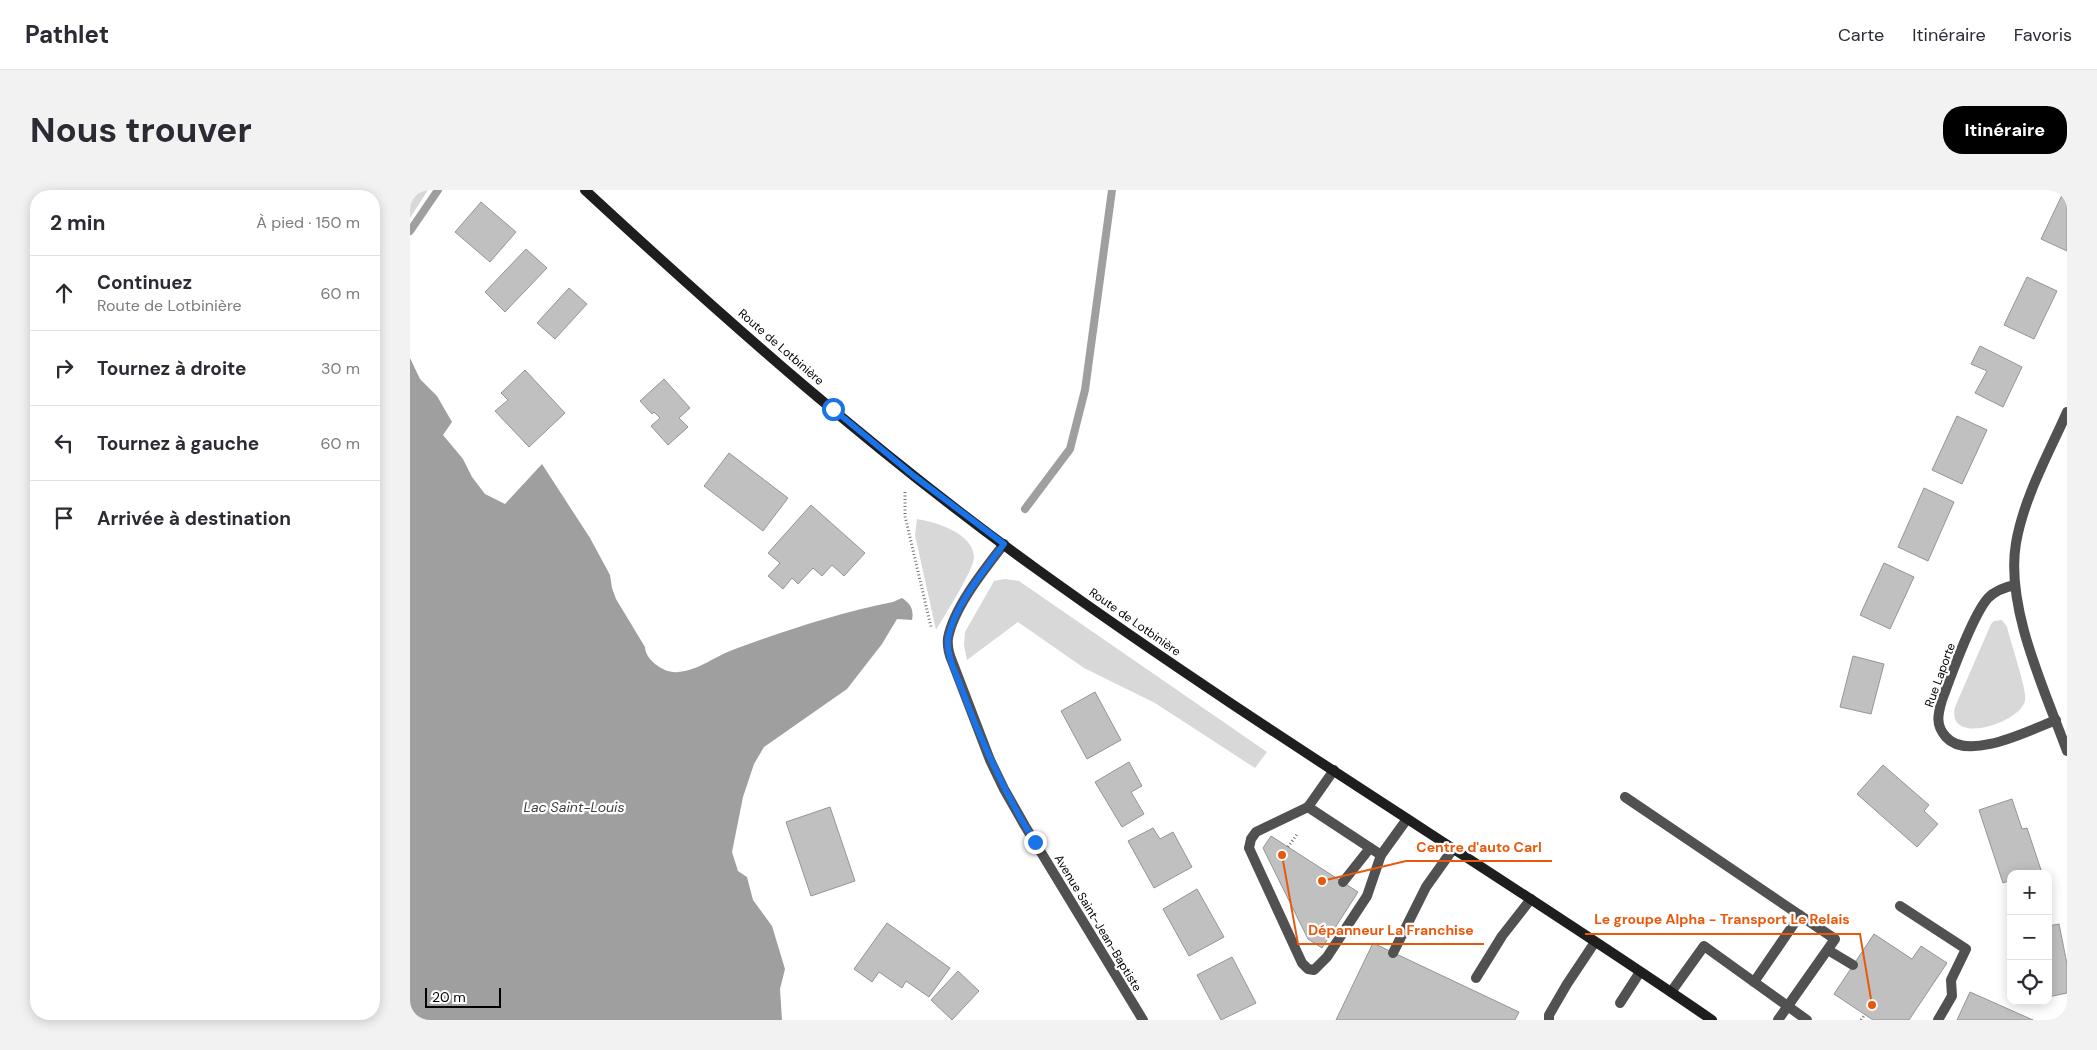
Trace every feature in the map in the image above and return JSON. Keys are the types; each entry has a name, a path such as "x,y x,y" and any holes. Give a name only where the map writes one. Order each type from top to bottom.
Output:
{"main road":[{"name":"Route de Lotbinière","path":"585,190 761,349 914,476 1004,544 1163,657 1711,1020"}],"street":[{"path":"2067,412 2038,477 2019,528 2016,545 2015,585 2024,628 2067,751"},
{"name":"Avenue Saint-Jean-Baptiste","path":"1004,544 960,608 948,638 950,655 974,722 1004,789 1024,826 1143,1020"},
{"name":"Rue Laporte","path":"2015,585 1998,590 1988,599 1976,617 1942,700 1938,714 1938,725 1948,740 1963,746 1974,746 1996,743 2056,720"},
{"path":"1334,770 1308,808 1256,832 1251,839 1249,848 1298,954 1308,969 1314,970 1320,967 1367,896 1381,855 1407,819"},
{"path":"1625,796 1835,938 1778,1020"},
{"path":"1308,808 1381,855"},
{"path":"1343,882 1370,848"},
{"path":"1393,953 1426,887 1453,849"},
{"path":"1476,978 1502,936 1531,899"},
{"path":"1900,906 1966,949 1951,980 1952,996 1938,1020"},
{"path":"1754,982 1800,915"},
{"path":"1549,1020 1549,1015 1567,984 1595,942"},
{"path":"1671,992 1704,946 1807,1020"},
{"path":"1828,950 1853,965"},
{"path":"1620,1003 1640,972"}],"path":[{"path":"905,516 932,632"},
{"path":"1861,1020 1865,1014"}],"shaded area":[{"path":"410,190 428,190 410,218"},
{"path":"917,519 943,526 961,535 972,549 974,557 964,582 936,630 915,535"},
{"path":"1005,579 1019,581 1267,752 1255,768 1155,703 1084,668 1018,622 967,660 964,645 965,632 994,581"},
{"path":"2002,620 2007,627 2024,688 2025,701 2020,709 2011,717 1998,723 1985,727 1972,728 1961,726 1955,719 1955,707 1991,624 1994,621"}],"water":[{"name":"Lac Saint-Louis","path":"410,358 420,379 437,396 452,422 443,435 463,459 472,477 485,494 505,504 542,464 590,538 610,575 616,599 645,647 648,657 667,671 678,672 693,669 728,652 774,635 813,622 893,602 902,598 911,608 913,613 912,620 897,619 882,644 847,689 764,747 754,764 743,797 732,852 738,871 747,877 753,900 772,926 785,969 780,989 782,1020 410,1020"}],"building":[{"path":"2063,193 2067,195 2067,251 2041,239"},
{"path":"481,202 516,232 490,262 455,232"},
{"path":"526,249 547,268 505,312 485,292"},
{"path":"2027,277 2057,291 2034,339 2004,325"},
{"path":"569,288 587,304 555,339 537,323"},
{"path":"1980,346 2022,367 2003,407 1975,393 1987,371 1971,364"},
{"path":"525,370 565,413 529,447 495,411 508,400 501,393"},
{"path":"664,379 690,408 679,418 688,427 668,445 651,426 660,418 654,412 652,414 640,401"},
{"path":"1957,416 1987,430 1962,484 1932,470"},
{"path":"729,453 788,498 763,531 704,486"},
{"path":"1924,488 1954,502 1928,561 1898,547"},
{"path":"811,505 865,553 844,576 832,565 822,576 813,568 798,584 792,578 783,589 768,576 780,563 768,553"},
{"path":"1884,563 1914,577 1890,629 1860,615"},
{"path":"1853,656 1884,664 1871,714 1840,707"},
{"path":"1095,692 1121,740 1087,759 1061,711"},
{"path":"1129,762 1142,786 1131,792 1144,814 1122,827 1095,782"},
{"path":"1883,765 1929,805 1924,811 1938,824 1917,847 1857,794"},
{"path":"2012,799 2022,829 2027,828 2041,870 2007,870 2007,882 2003,883 1979,810"},
{"path":"830,807 855,881 811,896 786,822"},
{"path":"1153,828 1160,839 1173,832 1192,867 1154,888 1128,841"},
{"path":"1271,836 1358,892 1322,948 1308,939 1263,848"},
{"path":"1197,889 1224,937 1189,956 1163,909"},
{"path":"887,923 950,968 929,997 906,981 902,988 879,972 872,982 854,969"},
{"path":"2059,924 2067,964 2067,993 2052,996 2052,960 2052,925"},
{"path":"1874,934 1912,959 1921,946 1947,963 1909,1020 1873,1020 1834,994"},
{"path":"1373,943 1519,1012 1515,1020 1336,1020"},
{"path":"1232,957 1256,1003 1221,1020 1197,975"},
{"path":"958,971 979,991 952,1020 931,1000"},
{"path":"1970,992 2033,1020 1957,1020"}],"waterway":[{"path":"410,231 438,190"},
{"path":"1025,509 1070,449 1085,390 1112,190"}],"place":[{"name":"Dépanneur La Franchise","path":"1282,855"},
{"name":"Centre d'auto Carl","path":"1322,881"},
{"name":"Le groupe Alpha - Transport Le Relais","path":"1872,1005"}],"route":[{"path":"833,409 914,476 1004,544 960,608 948,638 948,648 966,701 990,760 1024,826 1035,842"}]}
